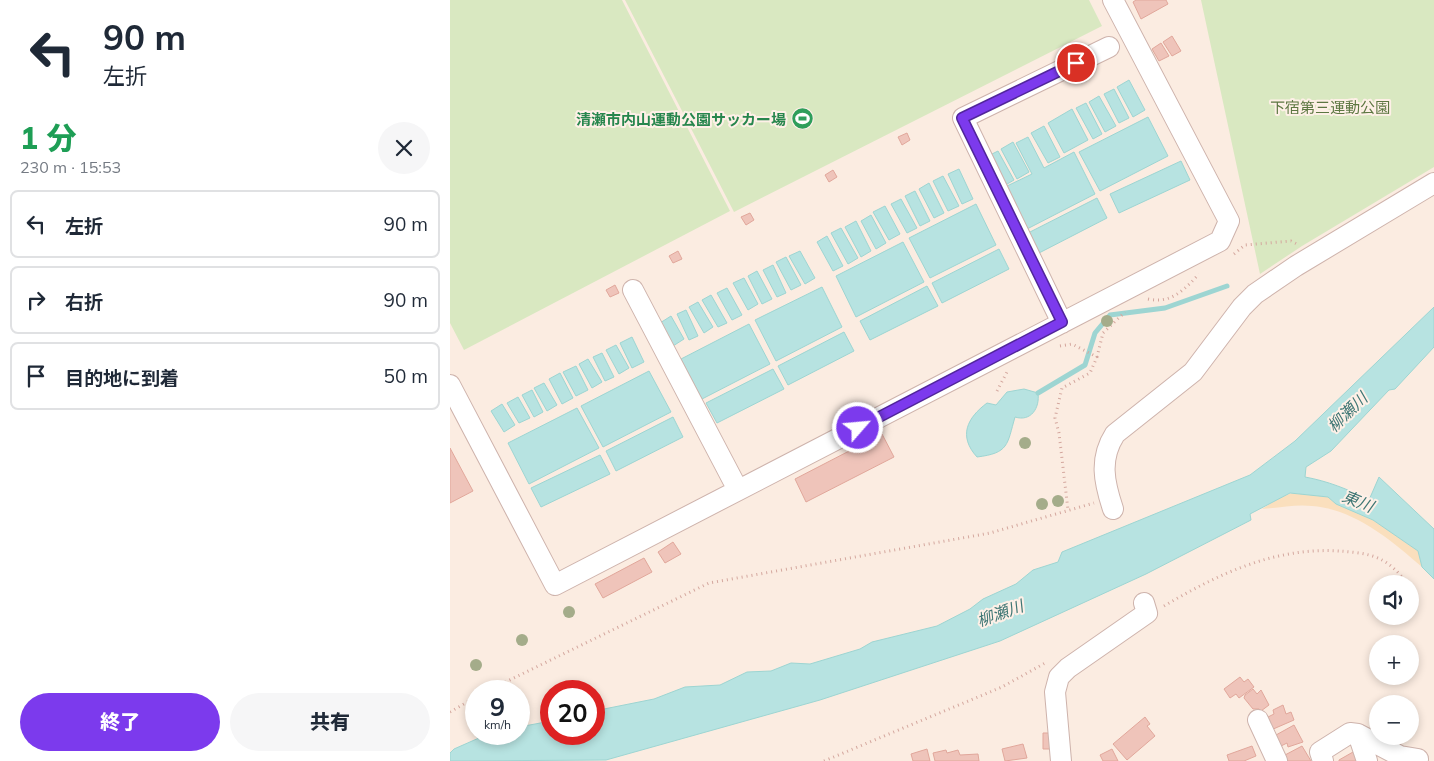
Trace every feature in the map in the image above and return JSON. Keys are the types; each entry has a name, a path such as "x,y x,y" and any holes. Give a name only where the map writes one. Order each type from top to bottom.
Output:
{"street":[{"path":"450,385 555,585 1220,241 1229,221 1113,0"},
{"path":"1062,322 962,118 1109,47"},
{"path":"1111,504 1103,465 1108,447 1115,434 1193,372 1248,300 1296,266 1434,183"},
{"path":"632,290 738,490"},
{"path":"1061,761 1055,692 1059,677 1074,663 1146,608"},
{"path":"1258,720 1277,761"},
{"path":"1323,761 1320,752 1350,733 1358,734 1400,756 1418,759"},
{"path":"1358,734 1367,761"}],"path":[{"path":"1229,258 1245,245 1291,241 1302,246"},
{"path":"1140,298 1157,301 1182,293 1201,271"},
{"path":"1068,510 1060,433 1055,418 1062,388 1090,373 1103,333 1126,311"},
{"path":"1057,346 1072,344 1096,356"},
{"path":"997,391 1009,368"},
{"path":"510,680 709,583 990,533 1068,510 1111,504"},
{"path":"1146,608 1250,563 1280,554 1316,550 1355,552 1380,558 1400,575"},
{"path":"824,761 1002,687 1054,658"},
{"path":"450,712 465,703"}],"green space":[{"path":"450,0 622,0 730,211 464,350 450,323"},
{"name":"清瀬市内山運動公園サッカー場","path":"625,0 1089,0 1102,26 734,212"},
{"name":"下宿第三運動公園","path":"1201,0 1434,0 1434,167 1302,246 1260,274"}],"sand":[{"path":"1297,492 1328,497 1336,504 1373,520 1418,551 1422,567 1385,537 1343,513 1328,508 1306,506 1262,509 1282,496"}],"water":[{"path":"1129,80 1145,110 1133,117 1117,87"},
{"path":"1114,89 1129,118 1119,123 1104,94"},
{"path":"1099,96 1116,126 1105,132 1089,102"},
{"path":"1086,103 1102,134 1093,139 1076,108"},
{"path":"1072,109 1088,140 1064,153 1048,123"},
{"path":"1148,117 1168,156 1100,191 1079,152"},
{"path":"1044,126 1060,157 1048,163 1031,133"},
{"path":"1028,137 1044,168 1074,152 1095,194 1027,229 1005,187 1032,174 1016,143"},
{"path":"1013,142 1029,172 1017,179 1001,149"},
{"path":"998,151 1014,180 1002,187 986,157"},
{"path":"1181,161 1190,180 1119,213 1110,194"},
{"path":"959,169 973,199 962,204 948,174"},
{"path":"943,176 959,206 948,211 933,181"},
{"path":"929,183 944,213 934,218 919,189"},
{"path":"915,191 930,221 920,226 905,196"},
{"path":"1097,198 1107,218 1039,253 1028,233"},
{"path":"901,199 917,228 907,233 891,204"},
{"path":"976,204 996,245 930,278 909,238"},
{"path":"885,206 900,234 889,240 873,212"},
{"path":"871,215 886,243 876,249 861,221"},
{"path":"856,221 871,251 861,257 845,227"},
{"path":"841,228 858,258 848,264 831,233"},
{"path":"827,236 843,266 833,271 817,242"},
{"path":"903,242 924,282 856,317 836,276"},
{"path":"999,249 1009,269 942,303 932,283"},
{"path":"800,251 815,278 805,284 789,256"},
{"path":"786,257 801,285 791,290 776,262"},
{"path":"773,265 786,293 777,297 763,270"},
{"path":"757,271 772,299 762,304 748,276"},
{"path":"744,278 758,304 748,310 733,283"},
{"path":"927,286 938,306 870,340 860,321"},
{"path":"822,287 842,327 776,361 755,320"},
{"path":"727,288 742,315 732,320 717,293"},
{"path":"711,295 727,323 718,327 702,300"},
{"path":"698,302 713,327 704,333 689,307"},
{"path":"1434,307 1434,347 1395,389 1389,390 1331,451 1306,467 1305,477 1337,486 1369,500 1379,477 1434,529 1434,579 1422,567 1418,551 1373,520 1336,504 1328,497 1290,493 1250,514 1251,520 1146,574 1000,641 820,700 606,760 450,761 450,753 465,744 530,745 530,725 540,723 540,745 605,745 605,709 654,699 685,687 720,685 747,672 771,671 791,663 810,664 860,649 872,642 937,626 970,609 983,599 1016,584 1033,570 1058,562 1062,552 1250,475 1295,441"},
{"path":"686,310 698,336 689,340 677,314"},
{"path":"671,316 684,339 673,346 660,323"},
{"path":"749,324 770,364 702,399 681,359"},
{"path":"844,332 854,351 788,385 778,366"},
{"path":"632,337 644,362 632,368 620,343"},
{"path":"616,345 629,368 619,374 606,350"},
{"path":"602,353 614,377 605,381 593,357"},
{"path":"588,359 602,382 592,388 579,364"},
{"path":"576,366 588,390 576,396 563,372"},
{"path":"773,369 784,389 717,423 706,403"},
{"path":"649,371 671,412 603,447 581,406"},
{"path":"560,373 573,398 562,404 549,379"},
{"path":"544,383 557,405 547,411 534,388"},
{"path":"1024,389 1038,393 1036,409 1030,416 1015,417 1008,441 1001,450 977,457 971,449 967,435 967,428 974,415 987,403 996,405 1007,392"},
{"path":"532,390 543,412 534,417 522,395"},
{"path":"518,397 530,418 519,423 507,403"},
{"path":"502,404 515,425 504,432 491,411"},
{"path":"577,408 599,448 529,484 508,443"},
{"path":"673,417 683,437 616,471 606,451"},
{"path":"600,455 610,474 541,507 531,488"}],"building":[{"path":"1136,0 1166,0 1168,4 1141,19 1133,2"},
{"path":"1172,36 1181,51 1172,56 1163,42"},
{"path":"1161,43 1169,56 1159,61 1152,49"},
{"path":"1076,45 1080,52 1071,57 1067,49"},
{"path":"907,133 910,140 902,145 898,137"},
{"path":"833,170 837,177 829,182 825,175"},
{"path":"750,213 754,220 746,225 741,217"},
{"path":"678,251 682,259 673,263 669,256"},
{"path":"615,285 619,293 610,297 606,290"},
{"path":"882,434 894,457 806,502 795,479"},
{"path":"450,448 473,491 450,503"},
{"path":"673,542 681,554 665,563 658,552"},
{"path":"644,558 652,572 603,598 595,584"},
{"path":"1240,677 1244,682 1248,679 1254,687 1239,698 1236,694 1230,698 1224,689"},
{"path":"1253,689 1257,694 1261,690 1269,705 1261,711 1253,709 1244,698"},
{"path":"1283,705 1286,714 1291,712 1294,720 1271,730 1266,718 1274,714 1273,710"},
{"path":"1145,717 1150,724 1147,726 1155,736 1127,760 1113,744"},
{"path":"1294,725 1303,742 1288,747 1287,743 1281,746 1276,735"},
{"path":"1043,733 1053,733 1053,749 1043,749"},
{"path":"1023,744 1027,758 1005,761 1002,749"},
{"path":"1252,746 1256,756 1244,761 1229,761 1227,755"},
{"path":"1302,746 1311,761 1287,761 1285,755"},
{"path":"927,749 930,761 913,761 911,754"},
{"path":"1112,749 1118,761 1103,761 1100,755"},
{"path":"946,750 947,753 958,750 960,755 978,754 979,761 935,761 933,753"},
{"path":"1353,752 1358,761 1339,761 1339,760"}],"waterway":[{"path":"1038,393 1085,365 1095,333 1110,315 1165,308 1227,286"}],"place":[{"name":"清瀬市内山運動公園サッカー場","path":"802,119"}],"route":[{"path":"858,428 1062,322 962,118 1076,63"}],"water label":[{"name":"柳瀬川","path":"1347,412"},
{"name":"東川","path":"1358,501"},
{"name":"柳瀬川","path":"1000,613"}]}
